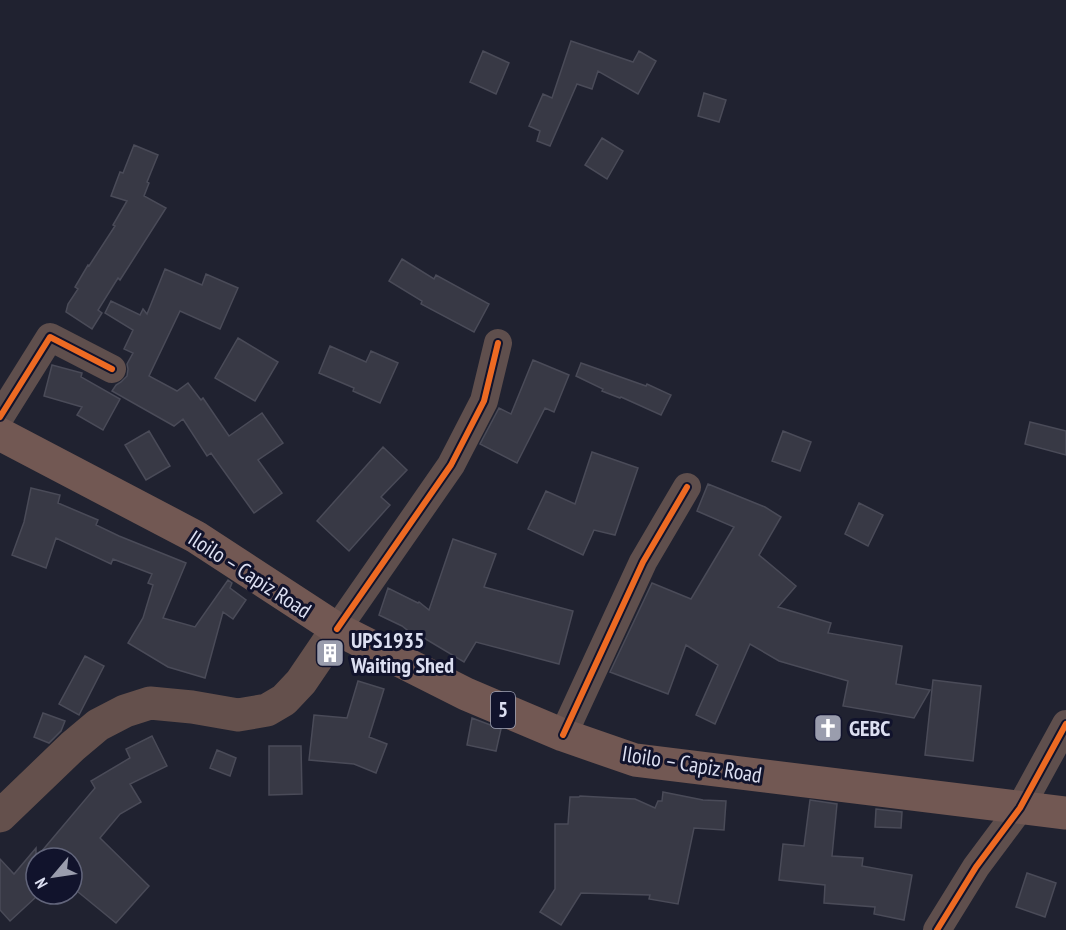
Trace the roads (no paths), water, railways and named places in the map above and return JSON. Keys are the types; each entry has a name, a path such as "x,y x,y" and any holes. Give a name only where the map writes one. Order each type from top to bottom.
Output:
{"highway":[{"name":"Iloilo – Capiz Road","path":"0,434 196,537 337,629 466,694 563,735 635,760 1066,813"}],"main road":[{"path":"0,816 81,739 98,725 125,711 150,703 238,715 267,710 284,700 301,682 337,629"}],"street":[{"path":"0,417 50,338 112,369"},
{"path":"337,629 451,465 484,401 498,343"},
{"path":"563,735 643,562 687,487"},
{"path":"937,930 976,867 1020,808 1066,724"}],"place":[{"name":"UPS1935 Waiting Shed","path":"330,653"},
{"name":"GEBC","path":"828,728"}]}
